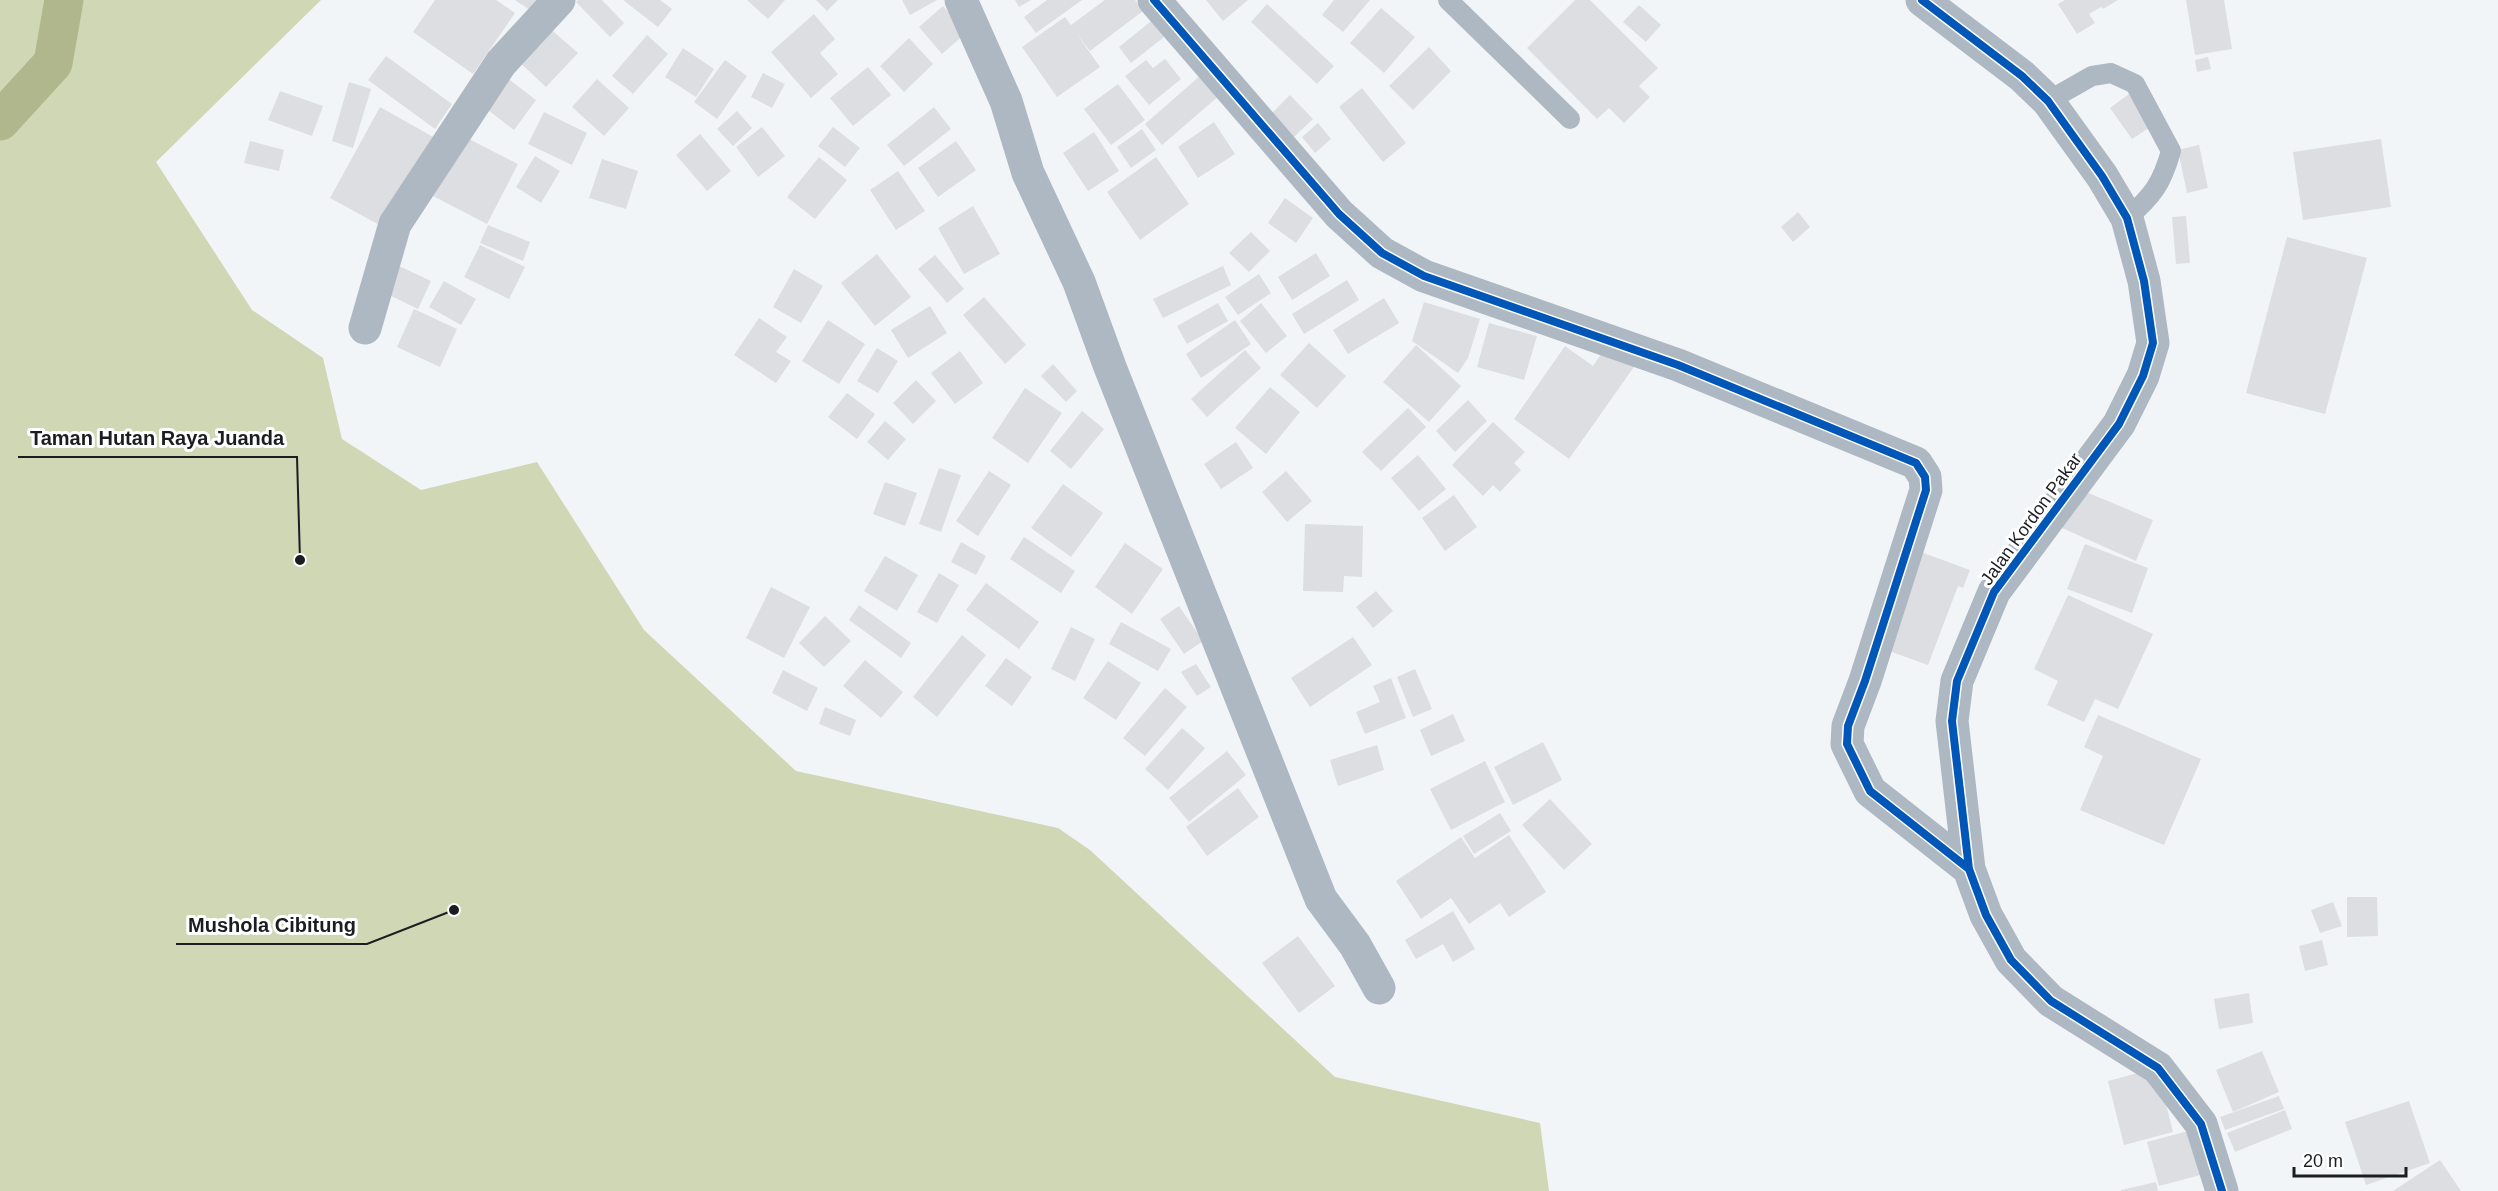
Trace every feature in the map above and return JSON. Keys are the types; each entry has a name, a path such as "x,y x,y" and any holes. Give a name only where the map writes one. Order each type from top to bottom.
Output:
{"street":[{"path":"365,328 395,224 501,63 559,0"},
{"path":"961,0 1006,101 1028,173 1079,282 1110,367 1321,899 1355,945 1380,987"},
{"path":"1154,0 1339,214 1382,253 1424,276 1678,365 1916,463 1925,477 1926,490 1865,681 1848,726 1847,744 1870,791 1969,869"},
{"name":"Jalan Kordon Pakar","path":"1922,0 2022,76 2048,101 2102,176 2127,218 2144,281 2152,343 2143,376 2119,424 1994,592 1957,681 1952,721 1969,869 1986,915 2011,960 2051,1001 2158,1068 2201,1124 2222,1191"}],"lane":[{"path":"1448,0 1570,119"},
{"path":"2048,101 2092,76 2112,73 2135,84 2171,151 2164,177 2144,203 2127,218"}],"green space":[{"path":"0,0 321,0 156,162 252,310 323,358 342,439 421,490 537,462 644,630 796,771 1058,828 1090,850 1335,1077 1540,1123 1549,1191 0,1191"}],"building":[{"path":"435,0 496,0 515,13 473,74 413,32"},
{"path":"515,0 545,0 536,14"},
{"path":"578,0 602,0 624,23 610,37 576,2"},
{"path":"623,0 660,0 672,9 658,27"},
{"path":"747,0 785,0 768,19"},
{"path":"816,0 838,0 827,11"},
{"path":"902,0 937,0 910,15"},
{"path":"1015,0 1031,0 1019,7"},
{"path":"1047,0 1082,0 1036,33 1024,17"},
{"path":"1105,0 1135,0 1143,11 1090,51 1076,33 1100,67 1057,97 1022,47 1065,17 1071,25"},
{"path":"1206,0 1248,0 1223,21"},
{"path":"1334,0 1370,0 1343,32 1322,15"},
{"path":"1575,0 1590,0 1658,68 1639,86 1650,97 1624,123 1609,108 1597,119 1527,48"},
{"path":"2065,0 2118,0 2089,14 2095,23 2077,34 2058,4"},
{"path":"2186,0 2224,0 2232,49 2195,55"},
{"path":"1267,4 1334,66 1317,84 1251,22"},
{"path":"1639,5 1661,25 1646,42 1623,22"},
{"path":"943,6 966,33 942,54 919,27"},
{"path":"1381,8 1415,37 1384,73 1350,43"},
{"path":"814,14 835,39 820,53 838,74 811,98 771,52"},
{"path":"1155,18 1168,34 1131,63 1119,47"},
{"path":"547,26 578,53 546,87 517,60"},
{"path":"647,35 668,54 633,94 612,76"},
{"path":"909,38 933,64 904,92 880,66"},
{"path":"1429,47 1451,71 1413,110 1389,86"},
{"path":"683,48 714,69 696,97 665,77"},
{"path":"386,56 452,104 435,129 368,80"},
{"path":"2208,57 2211,69 2197,72 2195,60"},
{"path":"1165,59 1181,79 1149,105 1125,76 1146,60 1153,68"},
{"path":"725,60 747,76 717,119 694,102"},
{"path":"868,67 891,95 853,126 830,98"},
{"path":"763,73 785,84 772,108 751,97"},
{"path":"1202,74 1220,95 1162,145 1145,124"},
{"path":"506,77 536,100 514,130 484,107"},
{"path":"597,79 629,108 604,136 572,107"},
{"path":"349,82 371,89 353,148 332,141"},
{"path":"1118,84 1145,120 1111,145 1084,109"},
{"path":"1362,88 1406,143 1383,162 1339,107"},
{"path":"280,91 323,106 312,136 268,120"},
{"path":"2129,94 2152,126 2132,139 2110,108"},
{"path":"1290,95 1313,119 1294,137 1271,114"},
{"path":"380,107 435,138 385,228 330,198"},
{"path":"934,107 951,129 904,166 887,145"},
{"path":"737,111 752,128 733,146 717,129"},
{"path":"544,112 587,133 572,165 528,144"},
{"path":"1214,122 1235,154 1198,178 1178,147"},
{"path":"1318,123 1331,139 1315,153 1302,137"},
{"path":"762,127 785,156 758,177 736,147"},
{"path":"833,127 860,148 845,167 818,146"},
{"path":"1142,129 1156,150 1131,168 1117,147"},
{"path":"1094,132 1119,171 1088,191 1063,153"},
{"path":"700,134 731,171 707,191 676,155"},
{"path":"463,136 518,164 487,224 433,196"},
{"path":"2381,139 2391,207 2303,220 2293,152"},
{"path":"250,141 284,150 279,171 244,163"},
{"path":"956,141 976,170 938,197 918,168"},
{"path":"2199,145 2208,188 2187,193 2178,150"},
{"path":"535,156 560,171 541,203 516,187"},
{"path":"819,157 847,180 815,219 787,197"},
{"path":"1156,157 1189,204 1140,240 1107,192"},
{"path":"602,159 638,171 626,209 589,198"},
{"path":"898,171 925,211 896,230 870,190"},
{"path":"1285,198 1313,218 1296,243 1268,223"},
{"path":"973,206 1000,254 964,274 938,228"},
{"path":"1798,212 1810,227 1793,242 1781,227"},
{"path":"2186,216 2190,263 2176,264 2172,217"},
{"path":"488,225 530,242 523,261 480,243"},
{"path":"1251,232 1270,251 1249,272 1229,253"},
{"path":"2287,237 2367,258 2325,414 2246,393"},
{"path":"480,245 525,267 509,299 464,277"},
{"path":"1316,253 1330,276 1292,300 1278,277"},
{"path":"877,254 911,297 875,326 841,283"},
{"path":"935,255 964,289 947,303 918,269"},
{"path":"399,266 431,281 418,309 385,293"},
{"path":"1223,266 1231,285 1163,318 1153,299"},
{"path":"794,269 823,286 801,323 773,307"},
{"path":"1259,274 1271,293 1238,315 1225,297"},
{"path":"1347,280 1359,300 1304,334 1292,314"},
{"path":"444,281 476,299 461,325 429,307"},
{"path":"984,297 1026,345 1005,364 963,315"},
{"path":"1384,298 1399,323 1348,354 1333,330"},
{"path":"1424,302 1480,319 1468,358 1458,373 1412,341"},
{"path":"1218,303 1228,321 1187,344 1177,326"},
{"path":"1261,303 1287,336 1266,353 1240,321"},
{"path":"930,306 947,333 908,358 891,330"},
{"path":"414,309 457,329 440,367 397,347"},
{"path":"759,318 787,337 776,352 791,361 776,383 734,355"},
{"path":"828,320 865,344 839,384 802,361"},
{"path":"1235,320 1251,344 1201,378 1186,354"},
{"path":"1489,323 1537,336 1524,380 1477,367"},
{"path":"1309,343 1346,376 1317,408 1280,375"},
{"path":"1608,344 1636,364 1569,459 1514,419 1565,346 1593,366"},
{"path":"1416,345 1461,386 1429,422 1383,382"},
{"path":"877,348 898,361 878,393 857,381"},
{"path":"1245,350 1261,368 1207,417 1191,399"},
{"path":"960,351 983,383 955,404 931,373"},
{"path":"1053,364 1077,391 1066,402 1041,376"},
{"path":"916,380 936,401 913,424 893,403"},
{"path":"1270,387 1300,412 1266,454 1235,428"},
{"path":"1025,388 1062,413 1028,463 992,438"},
{"path":"847,393 875,414 857,439 828,417"},
{"path":"1468,400 1487,421 1455,452 1436,431"},
{"path":"1408,408 1426,427 1381,471 1362,452"},
{"path":"1082,411 1104,429 1071,469 1050,451"},
{"path":"885,421 906,439 888,460 867,442"},
{"path":"1493,422 1525,452 1514,463 1521,470 1500,492 1493,485 1483,496 1452,465"},
{"path":"1236,442 1253,468 1221,489 1204,464"},
{"path":"1418,455 1446,489 1419,511 1391,478"},
{"path":"939,468 961,475 941,532 919,524"},
{"path":"989,471 1011,485 978,536 956,521"},
{"path":"1286,471 1312,501 1287,522 1262,492"},
{"path":"885,482 917,493 905,526 873,514"},
{"path":"1063,484 1103,513 1071,557 1031,528"},
{"path":"2079,489 2153,520 2136,561 2062,528"},
{"path":"1454,495 1477,527 1445,551 1422,518"},
{"path":"1305,524 1363,526 1362,577 1344,576 1343,592 1303,591"},
{"path":"1024,537 1075,571 1061,593 1010,559"},
{"path":"961,542 986,556 976,575 951,562"},
{"path":"1125,543 1163,569 1132,614 1095,587"},
{"path":"2085,544 2148,568 2132,613 2067,589"},
{"path":"1918,551 1970,570 1963,588 1958,586 1928,665 1881,648"},
{"path":"885,556 918,575 897,611 864,591"},
{"path":"939,573 959,585 937,623 917,612"},
{"path":"986,583 1039,622 1019,649 966,610"},
{"path":"771,587 810,607 784,658 746,638"},
{"path":"1376,591 1393,611 1373,628 1356,607"},
{"path":"2068,595 2153,634 2118,709 2095,699 2084,722 2047,705 2058,681 2034,669"},
{"path":"859,605 911,643 901,658 849,620"},
{"path":"1179,606 1203,641 1184,654 1160,619"},
{"path":"825,616 851,641 824,667 799,643"},
{"path":"1121,622 1171,649 1158,671 1109,644"},
{"path":"1071,627 1095,639 1075,681 1051,669"},
{"path":"962,635 986,655 937,717 913,697"},
{"path":"1353,637 1372,665 1310,707 1291,678"},
{"path":"1006,658 1032,677 1012,706 985,686"},
{"path":"865,660 903,692 881,718 843,686"},
{"path":"1108,661 1141,683 1116,720 1083,698"},
{"path":"1196,664 1211,687 1197,696 1181,672"},
{"path":"1415,669 1432,709 1413,717 1397,677"},
{"path":"783,670 818,688 807,711 772,693"},
{"path":"1391,678 1406,718 1365,734 1356,712 1380,702 1373,686"},
{"path":"1165,688 1187,707 1145,756 1123,738"},
{"path":"825,707 856,720 850,736 819,724"},
{"path":"1453,714 1465,741 1431,756 1420,730"},
{"path":"2098,715 2201,759 2164,845 2080,810 2103,756 2084,747"},
{"path":"1182,728 1205,748 1168,790 1145,769"},
{"path":"1543,742 1562,780 1513,805 1494,767"},
{"path":"1377,745 1384,770 1338,786 1330,760"},
{"path":"1227,751 1246,775 1189,822 1169,798"},
{"path":"1485,761 1505,802 1451,830 1430,789"},
{"path":"1238,788 1259,817 1207,856 1186,827"},
{"path":"1550,799 1592,844 1564,870 1522,825"},
{"path":"1500,813 1511,831 1474,854 1463,836"},
{"path":"1509,835 1546,892 1509,917 1500,903 1469,924 1451,898 1421,919 1396,881 1461,837 1475,858"},
{"path":"2347,897 2377,897 2378,936 2347,937"},
{"path":"2333,902 2342,926 2320,933 2311,910"},
{"path":"1453,911 1475,949 1453,962 1443,944 1416,959 1405,940"},
{"path":"1298,936 1335,986 1299,1013 1262,963"},
{"path":"2322,940 2328,965 2305,971 2299,946"},
{"path":"2249,993 2253,1023 2219,1029 2214,999"},
{"path":"2262,1051 2279,1092 2233,1112 2216,1070"},
{"path":"2157,1068 2173,1132 2124,1145 2108,1081"},
{"path":"2279,1096 2284,1109 2225,1130 2220,1117"},
{"path":"2409,1101 2430,1163 2366,1185 2345,1122"},
{"path":"2285,1110 2292,1129 2235,1152 2227,1133"},
{"path":"2192,1130 2204,1174 2159,1186 2147,1142"},
{"path":"2440,1160 2461,1191 2393,1191"},
{"path":"2156,1182 2158,1191 2121,1191 2121,1190"}],"waterway":[{"path":"0,121 53,63 64,0"}],"cycle path":[{"path":"1154,0 1339,214 1382,253 1424,276 1678,365 1916,463 1925,477 1926,490 1865,681 1848,726 1847,744 1870,791 1969,869"},
{"path":"1922,0 2022,76 2048,101 2102,176 2127,218 2144,281 2153,343 2143,376 2119,424 1994,592 1957,681 1952,721 1969,869 1986,915 2011,960 2051,1001 2158,1068 2201,1124 2222,1191"}],"place":[{"name":"Taman Hutan Raya Juanda","path":"300,560"},
{"name":"Mushola Cibitung","path":"454,910"}]}
